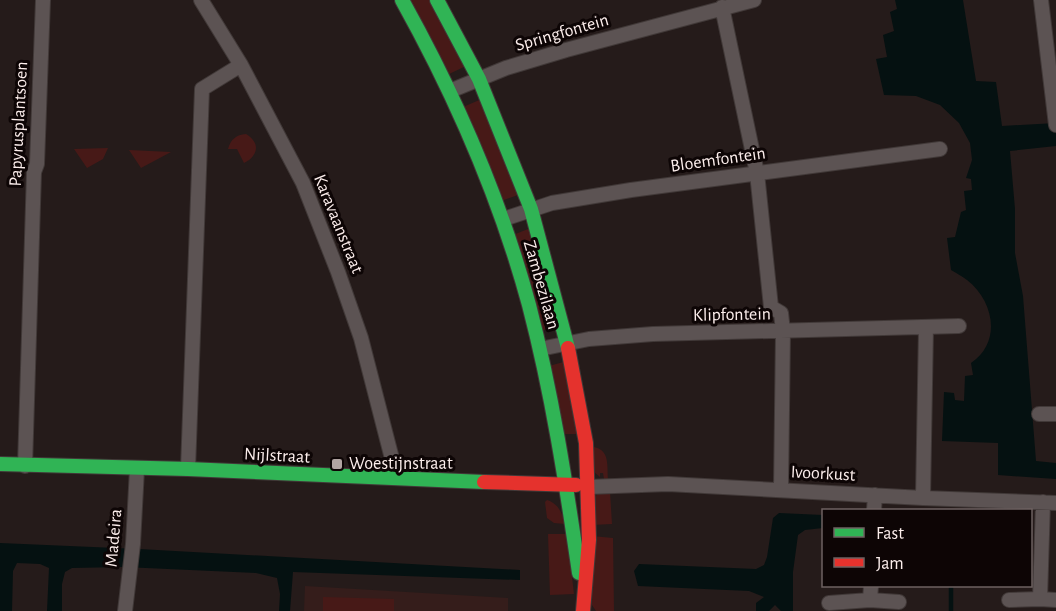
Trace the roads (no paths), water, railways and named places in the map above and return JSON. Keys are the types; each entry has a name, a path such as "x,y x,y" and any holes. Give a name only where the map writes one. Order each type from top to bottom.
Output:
{"street":[{"name":"Papyrusplantsoen","path":"25,466 34,172 37,164 43,0"},
{"name":"Karavaanstraat","path":"201,0 242,65 303,183 361,338 397,478"},
{"name":"Zambezilaan","path":"402,0 450,91 504,219 540,349 565,483 583,605"},
{"name":"Zambezilaan","path":"437,0 479,79 531,209 567,342 586,443 590,540 583,605"},
{"name":"Springfontein","path":"450,91 506,68 566,50 754,0"},
{"path":"1041,0 1056,121"},
{"path":"722,7 758,173 771,306 781,313 783,331 781,490"},
{"path":"188,469 202,89 242,65"},
{"name":"Bloemfontein","path":"504,219 552,203 940,149"},
{"name":"Klipfontein","path":"540,349 567,342 653,334 959,326"},
{"path":"923,498 926,328"},
{"path":"1039,414 1056,414"},
{"name":"Nijlstraat","path":"0,464 565,483 588,487"},
{"name":"Madeira","path":"125,611 133,544 137,469"},
{"name":"Ivoorkust","path":"588,487 668,484 781,490 874,505 923,498 1047,506"},
{"path":"1040,599 1042,540 1047,506"},
{"path":"870,600 871,587"},
{"path":"829,603 870,600 899,602"},
{"path":"1009,600 1056,600"}],"waterway":[{"path":"951,587 951,611"}],"place":[{"name":"Woestijnstraat","path":"337,464"}]}
